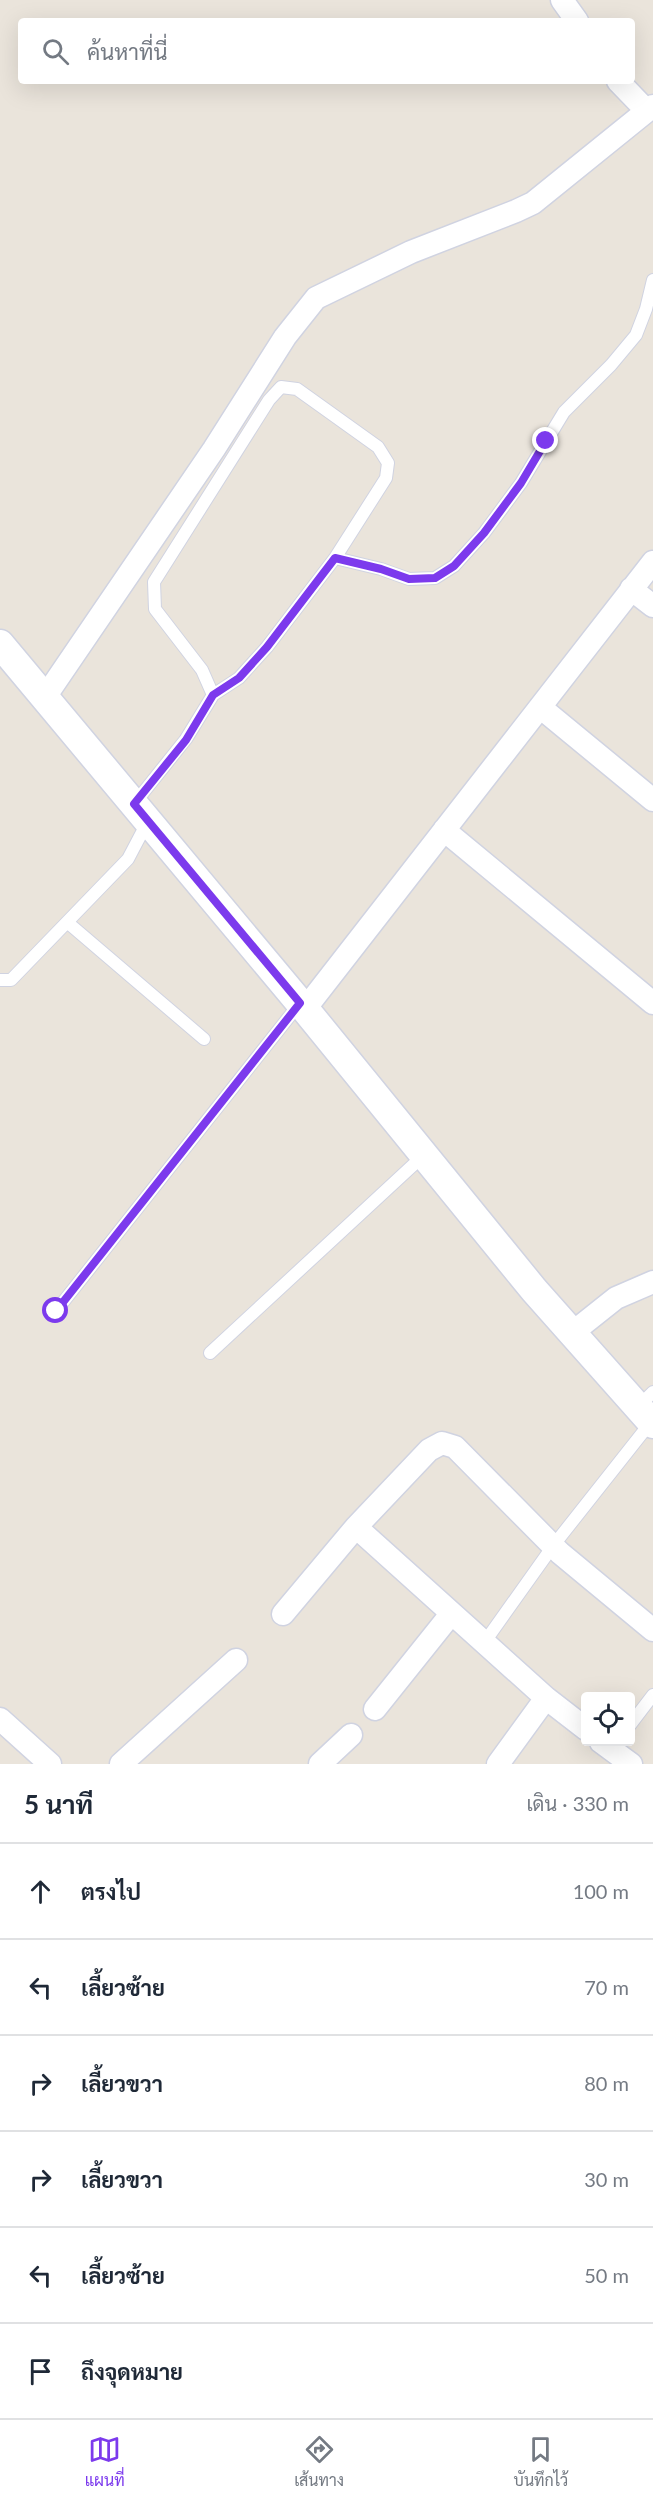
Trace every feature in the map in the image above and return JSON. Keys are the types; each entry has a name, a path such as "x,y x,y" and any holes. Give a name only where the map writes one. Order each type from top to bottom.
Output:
{"street":[{"path":"562,0 575,18"},
{"path":"45,697 214,449 285,337 316,298 411,252 516,211 533,202 650,109 621,84"},
{"path":"302,1006 444,830 653,562"},
{"path":"632,589 653,606"},
{"path":"0,644 302,1006 534,1290 572,1333 649,1411"},
{"path":"540,707 653,800"},
{"path":"444,830 653,1003"},
{"path":"572,1333 616,1298 653,1282"},
{"path":"283,1614 357,1527 429,1450 441,1443 455,1448 552,1546 653,1630"},
{"path":"357,1527 451,1614 581,1726"},
{"path":"375,1709 451,1614"},
{"path":"121,1764 236,1660"},
{"path":"498,1764 546,1698"},
{"path":"0,1719 50,1764"},
{"path":"320,1764 351,1735"},
{"path":"612,1746 631,1764"}],"lane":[{"path":"335,558 381,569 409,579 435,578 454,566 484,533 521,483 564,412 611,365 636,335 646,309 653,280"},
{"path":"0,980 11,980 128,859 141,812 213,695 239,678 267,647 335,558 386,478 388,463 378,447 297,389 281,387 269,400 154,582 155,609 202,670 213,695"},
{"path":"67,922 204,1039"},
{"path":"56,1311 302,1006"},
{"path":"210,1353 424,1155"},
{"path":"484,1643 649,1411"},
{"path":"635,1718 653,1695"}],"route":[{"path":"56,1311 300,1003 134,804 186,740 213,695 239,678 267,647 316,586 335,558 381,569 409,579 435,578 454,566 484,533 521,483 546,441"}]}
